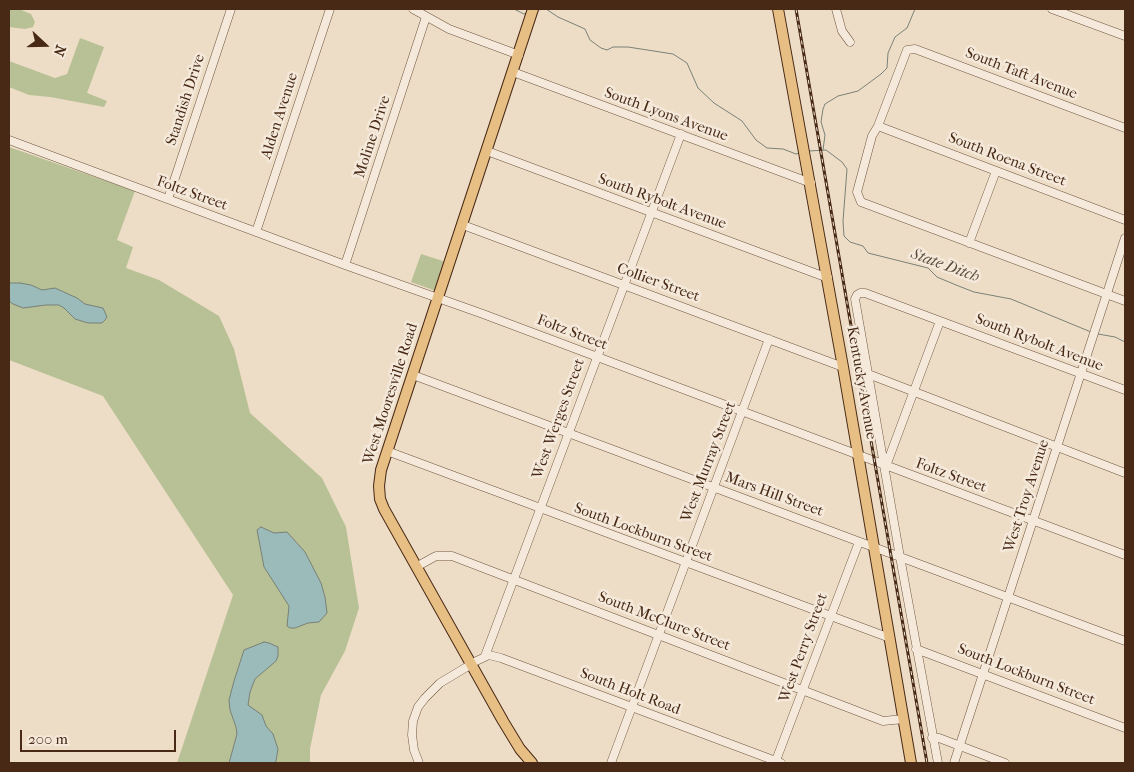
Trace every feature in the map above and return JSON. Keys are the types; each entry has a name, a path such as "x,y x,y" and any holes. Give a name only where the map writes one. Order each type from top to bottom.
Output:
{"main road":[{"name":"West Mooresville Road","path":"532,763 514,740 384,509 380,499 379,481 387,451 533,9"},
{"name":"Kentucky Avenue","path":"778,9 828,278 911,763"}],"street":[{"name":"Standish Drive","path":"168,199 230,9"},
{"name":"Alden Avenue","path":"256,232 330,9"},
{"path":"413,9 426,18 449,29 519,54"},
{"path":"836,9 842,31 850,42"},
{"path":"1052,9 1125,36"},
{"name":"Moline Drive","path":"345,265 426,18"},
{"name":"South Taft Avenue","path":"878,126 908,50 915,49 1125,128"},
{"name":"South Lyons Avenue","path":"513,72 811,183"},
{"path":"878,126 872,136 857,192 861,202 1125,301"},
{"name":"South Roena Street","path":"878,126 1125,220"},
{"name":"West Werges Street","path":"485,656 681,134"},
{"name":"Foltz Street","path":"9,140 345,265 483,314 1125,555"},
{"name":"South Rybolt Avenue","path":"487,152 828,278"},
{"path":"969,243 996,171"},
{"name":"Collier Street","path":"463,225 843,367"},
{"name":"West Troy Avenue","path":"954,763 1125,238"},
{"name":"South Rybolt Avenue","path":"868,374 855,299 858,294 864,292 1125,390"},
{"path":"885,466 940,321"},
{"name":"West Murray Street","path":"610,763 769,340"},
{"path":"868,374 1125,473"},
{"path":"868,374 916,649 936,738 938,763"},
{"name":"Mars Hill Street","path":"413,375 1125,642"},
{"name":"South Lockburn Street","path":"387,451 890,638"},
{"name":"West Perry Street","path":"777,763 859,542"},
{"name":"South McClure Street","path":"416,567 436,556 451,556 883,721 904,719"},
{"name":"South Lockburn Street","path":"916,649 1125,728"},
{"path":"419,763 414,750 412,735 413,721 418,707 440,682 485,656"},
{"name":"South Holt Road","path":"485,656 502,658 777,763"},
{"path":"936,738 1005,763"}],"green space":[{"path":"9,9 19,9 31,14 35,22 33,27 25,29 9,27"},
{"path":"80,38 104,47 87,93 107,101 104,107 29,95 9,87 9,61 55,78 67,74"},
{"path":"9,147 135,191 117,240 133,247 126,268 159,280 219,316 234,349 250,413 322,478 346,527 359,608 345,651 321,695 310,749 310,763 177,763 233,595 103,396 9,360"},
{"path":"421,254 446,262 436,291 411,282"}],"water":[{"path":"9,283 20,283 42,290 55,288 77,298 85,304 103,308 107,317 102,323 88,323 75,319 59,305 23,308 9,301"},
{"path":"261,527 274,533 287,532 305,552 321,583 325,597 327,613 319,622 308,623 295,628 287,626 289,606 264,567 257,530"},
{"path":"264,642 278,647 278,656 276,661 255,679 248,705 262,715 266,726 273,734 278,749 276,761 274,763 229,763 237,734 229,700 234,681 244,650"}],"waterway":[{"name":"State Ditch","path":"514,9 524,14 527,13"},
{"name":"State Ditch","path":"537,10 546,9 558,17 585,29 590,40 607,50 613,47 628,47 673,54 687,63 698,88 714,103 742,121 756,140 767,148 783,149 796,154 800,153"},
{"path":"823,150 825,135 821,122 825,104 838,96 858,91 887,68 888,53 895,37 907,28 915,9"},
{"name":"State Ditch","path":"809,151 826,150 842,162 847,169 843,221 844,236 850,242 863,246 868,253 928,268 937,277 956,285 974,292 1011,299 1091,332"},
{"name":"State Ditch","path":"1098,334 1115,337 1125,342"}],"railway":[{"path":"796,9 927,763"}]}
